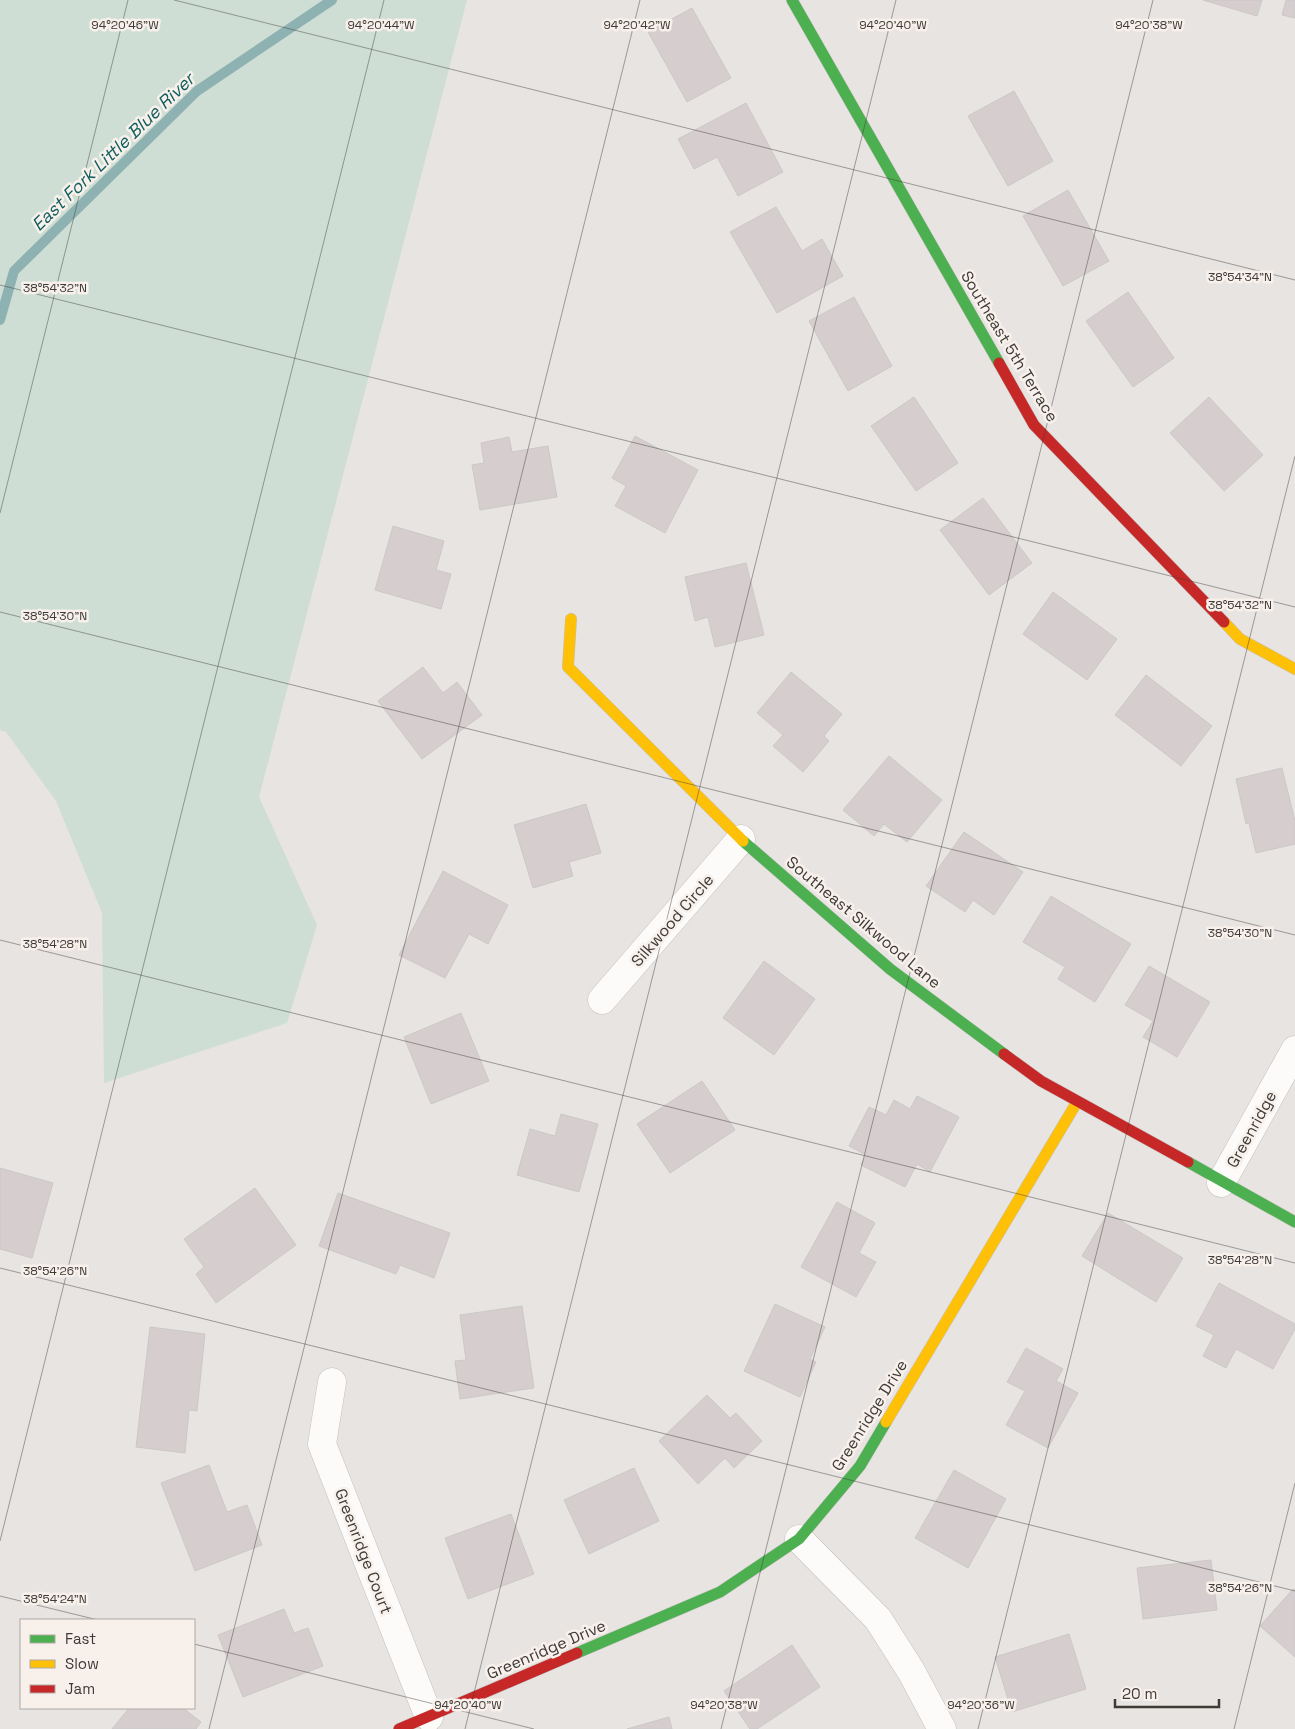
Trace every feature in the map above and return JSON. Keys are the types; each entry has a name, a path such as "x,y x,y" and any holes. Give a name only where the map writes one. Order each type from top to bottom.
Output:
{"street":[{"name":"Southeast 5th Terrace","path":"792,0 1034,425 1240,639 1295,669"},
{"name":"Southeast Silkwood Lane","path":"571,619 568,667 741,839 890,970 1041,1081 1295,1222"},
{"name":"Silkwood Circle","path":"602,1000 741,839"},
{"name":"Greenridge","path":"1221,1182 1295,1050"},
{"name":"Greenridge Drive","path":"399,1729 720,1592 799,1539 860,1466 1077,1102"},
{"name":"Greenridge Court","path":"332,1382 322,1444 429,1717"},
{"path":"799,1539 878,1618 912,1671 942,1729"}],"shaded area":[{"path":"0,0 467,0 259,797 317,925 287,1023 104,1083 102,913 56,801 6,732 0,730"}],"building":[{"path":"1203,0 1262,0 1257,16"},
{"path":"1286,0 1295,0 1295,18 1282,15"},
{"path":"692,8 731,78 687,102 648,32"},
{"path":"1014,91 1053,161 1008,186 968,116"},
{"path":"746,103 783,172 738,196 717,157 694,169 678,139"},
{"path":"1068,190 1109,261 1063,286 1023,216"},
{"path":"776,207 802,251 822,239 843,276 777,313 730,232"},
{"path":"1128,292 1174,358 1133,387 1086,321"},
{"path":"854,297 892,366 848,391 809,321"},
{"path":"914,397 958,463 916,491 871,426"},
{"path":"1209,397 1263,455 1224,491 1170,433"},
{"path":"635,436 698,470 665,533 615,506 626,486 612,478"},
{"path":"509,437 512,452 548,446 557,497 480,510 472,465 484,463 481,443"},
{"path":"983,498 1032,563 989,595 940,530"},
{"path":"393,526 444,541 436,570 451,574 441,609 375,590"},
{"path":"746,563 764,635 715,647 708,617 695,621 685,577"},
{"path":"1053,592 1117,639 1087,680 1023,634"},
{"path":"423,667 443,693 457,682 482,715 422,759 378,701"},
{"path":"791,672 842,714 824,736 829,741 803,772 773,746 783,735 757,713"},
{"path":"1146,675 1212,726 1181,766 1115,715"},
{"path":"889,756 942,800 907,842 884,824 874,836 843,810"},
{"path":"1282,768 1295,821 1295,844 1256,853 1249,823 1246,824 1236,779"},
{"path":"586,804 601,853 569,862 573,876 533,888 514,825"},
{"path":"964,832 1023,872 994,915 973,900 965,912 926,886"},
{"path":"443,871 508,905 488,944 469,934 445,978 399,955"},
{"path":"1051,896 1131,944 1095,1002 1058,979 1065,967 1023,942"},
{"path":"764,961 815,999 774,1055 723,1018"},
{"path":"1149,966 1210,1002 1177,1057 1143,1037 1153,1021 1125,1005"},
{"path":"461,1013 489,1081 431,1104 404,1037"},
{"path":"702,1081 735,1130 670,1173 637,1124"},
{"path":"917,1096 959,1117 930,1172 917,1164 905,1187 861,1165 866,1155 849,1146 869,1107 886,1115 894,1100 910,1109"},
{"path":"561,1114 598,1124 579,1192 517,1175 530,1129 555,1136"},
{"path":"0,1168 53,1183 32,1258 0,1249"},
{"path":"255,1188 296,1245 216,1303 196,1274 204,1267 184,1239"},
{"path":"338,1193 450,1233 434,1278 400,1265 396,1274 319,1246"},
{"path":"837,1202 875,1223 859,1253 876,1262 856,1297 801,1267"},
{"path":"1108,1213 1183,1258 1156,1302 1082,1256"},
{"path":"1219,1283 1295,1324 1295,1329 1273,1369 1236,1349 1226,1368 1203,1356 1214,1335 1196,1326"},
{"path":"775,1304 825,1327 810,1359 816,1362 800,1397 744,1371"},
{"path":"522,1306 534,1388 460,1399 455,1361 466,1360 460,1315"},
{"path":"150,1327 205,1334 197,1411 189,1410 185,1453 136,1447"},
{"path":"1026,1348 1063,1369 1056,1381 1078,1393 1048,1448 1006,1425 1025,1391 1007,1382"},
{"path":"707,1395 730,1418 736,1413 762,1441 734,1468 725,1458 698,1484 659,1441"},
{"path":"209,1465 227,1512 247,1505 262,1545 195,1571 161,1483"},
{"path":"634,1468 659,1521 589,1554 564,1500"},
{"path":"954,1470 1006,1499 968,1568 915,1538"},
{"path":"511,1514 534,1574 468,1599 445,1538"},
{"path":"1211,1560 1217,1610 1143,1619 1137,1568"},
{"path":"1293,1589 1295,1590 1295,1657 1260,1626"},
{"path":"284,1609 294,1633 308,1628 323,1666 243,1697 218,1635"},
{"path":"1069,1634 1086,1689 1012,1712 995,1657"},
{"path":"792,1645 820,1687 757,1729 750,1729 724,1691"},
{"path":"128,1709 184,1709 201,1722 196,1729 112,1729"},
{"path":"669,1717 672,1729 627,1729"}],"waterway":[{"name":"East Fork Little Blue River","path":"0,320 14,271 197,91 332,0"}],"traffic: fast":[{"path":"792,0 999,363"},
{"path":"743,841 890,969 1004,1054"},
{"path":"1188,1162 1295,1222"},
{"path":"577,1653 720,1592 799,1539 860,1466 886,1422"}],"traffic: slow":[{"path":"571,619 568,667 743,841"},
{"path":"1224,622 1240,639 1295,669"},
{"path":"886,1422 1077,1102"}],"traffic: jam":[{"path":"999,363 1034,425 1224,622"},
{"path":"1004,1054 1041,1081 1188,1162"},
{"path":"399,1729 577,1653"}]}
